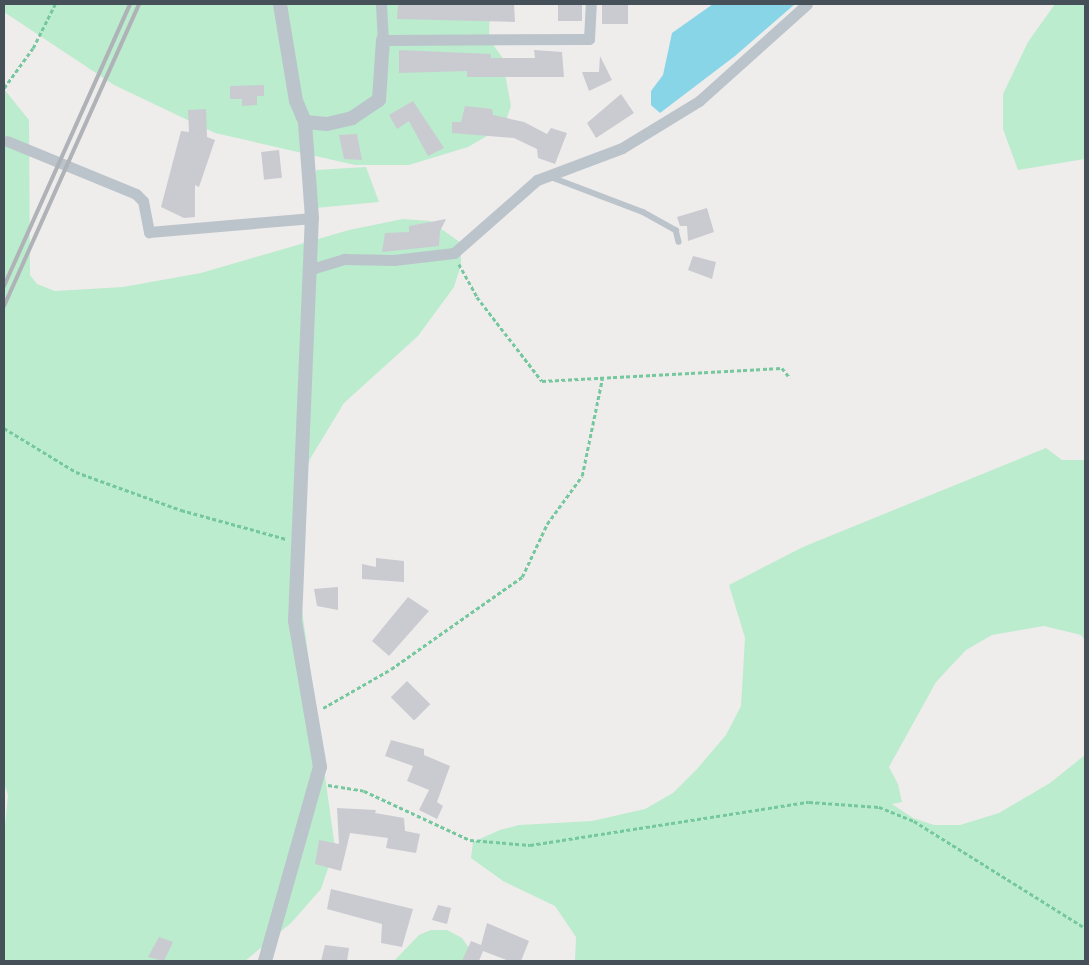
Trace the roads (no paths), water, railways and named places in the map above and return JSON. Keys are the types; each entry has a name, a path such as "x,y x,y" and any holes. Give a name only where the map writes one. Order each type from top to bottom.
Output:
{"street":[{"path":"265,961 319,784 320,767 313,713 295,621 308,270 312,218 305,122 296,101 280,4"},
{"path":"305,122 327,124 352,118 379,100 383,40 381,4"},
{"path":"383,40 589,39 591,4"},
{"path":"308,270 344,259 401,260 454,253 530,185 622,148 700,101 807,4"},
{"path":"7,141 144,201 149,232 312,218"}],"lane":[{"path":"551,177 644,212 676,230 679,242"}],"water":[{"path":"713,4 795,4 735,56 660,113 651,105 651,91 663,75 672,33"}],"railway":[{"path":"4,286 130,4"},
{"path":"4,306 139,4"}]}
